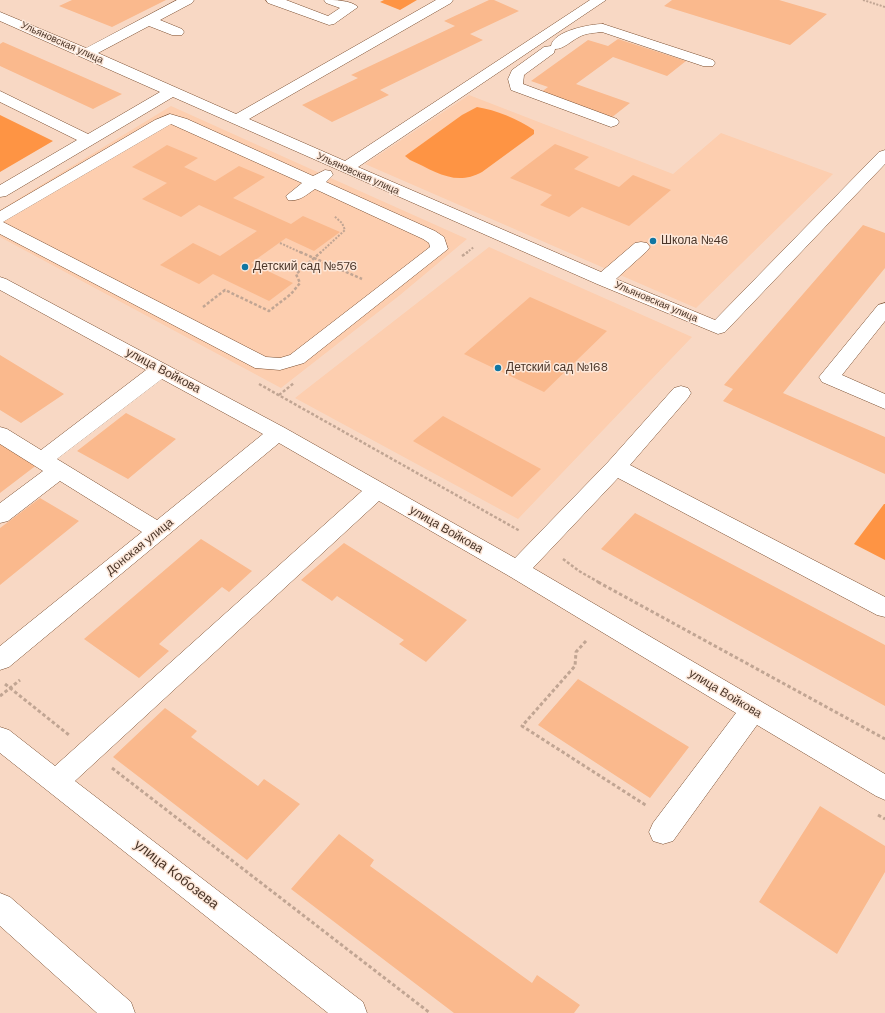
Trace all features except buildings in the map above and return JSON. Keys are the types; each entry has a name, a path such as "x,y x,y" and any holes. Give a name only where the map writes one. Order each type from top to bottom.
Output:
{"street":[{"path":"86,54 187,0"},
{"path":"275,0 329,21 352,7 331,0"},
{"path":"236,120 446,0"},
{"path":"294,196 315,181 342,167 598,0"},
{"name":"Ульяновская улица","path":"0,16 342,167 718,328 885,155"},
{"path":"149,20 178,32"},
{"path":"611,122 516,87 515,79 517,73 576,31 588,28 603,28 708,63"},
{"path":"532,44 549,50"},
{"path":"0,192 171,92"},
{"path":"0,96 88,140"},
{"path":"0,218 161,123 170,120 181,122 315,181 429,235 438,241 439,249 297,358 280,364 262,363 0,227"},
{"path":"603,280 641,247"},
{"name":"улица Войкова","path":"0,283 278,433 517,570 885,788"},
{"path":"885,309 828,377 885,402"},
{"path":"0,515 50,465 161,369"},
{"path":"517,570 616,467 681,393"},
{"name":"Донская улица","path":"0,660 159,532 278,433"},
{"path":"0,434 159,532"},
{"path":"616,467 885,608"},
{"path":"56,782 377,490"},
{"path":"667,827 753,710"},
{"name":"улица Кобозева","path":"0,738 352,1013"},
{"path":"0,907 120,1013"}],"path":[{"path":"863,0 885,7"},
{"path":"184,322 225,290 269,311 300,283 296,274 313,257 334,241"},
{"path":"280,243 386,289"},
{"path":"258,384 542,544 579,571 885,739"},
{"path":"586,641 576,652 575,666 522,726 667,827"},
{"path":"0,680 430,1013"}],"shaded area":[{"path":"384,0 417,0 400,10 380,2"},
{"name":"Школа №46","path":"469,95 673,174 721,133 833,174 696,308 365,164"},
{"name":"Детский сад №576","path":"171,106 467,239 400,295 281,388 0,237 0,210"},
{"path":"477,107 492,110 514,119 534,130 534,134 482,172 463,178 454,178 437,173 405,156 462,115"},
{"path":"0,115 53,141 0,172"},
{"name":"Детский сад №168","path":"489,247 692,337 518,519 295,398"},
{"path":"885,504 885,560 854,544"}],"place":[{"name":"Школа №46","path":"653,241"},
{"name":"Детский сад №576","path":"245,267"},
{"name":"Детский сад №168","path":"498,368"}]}
